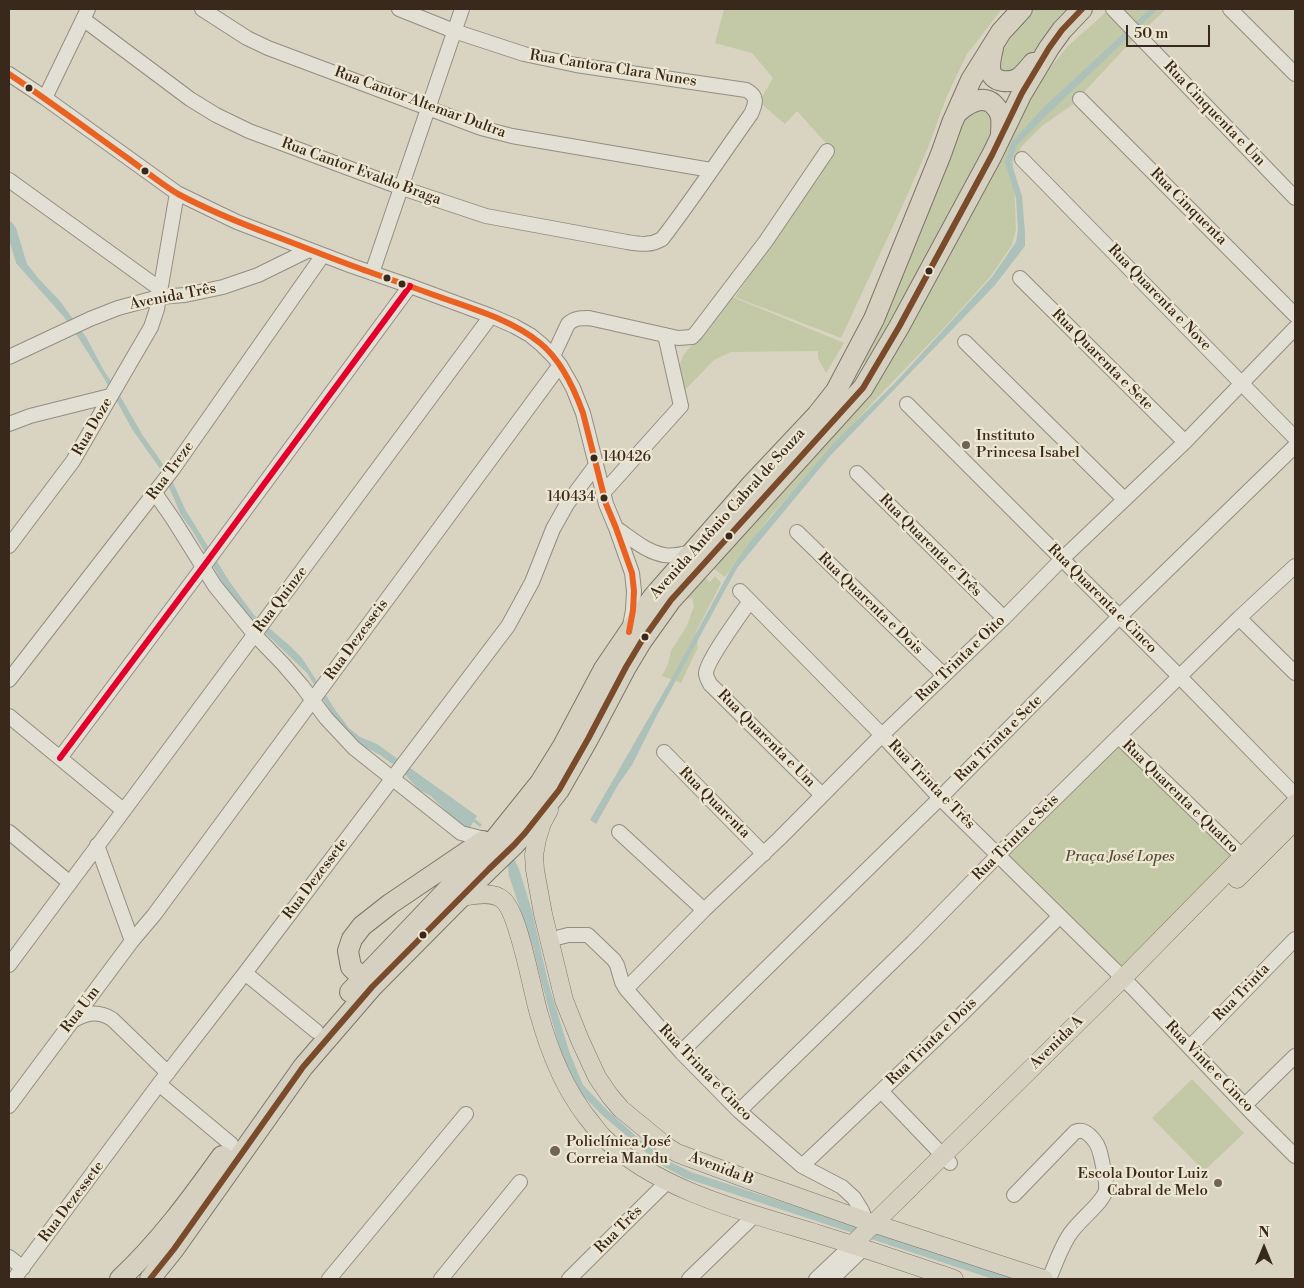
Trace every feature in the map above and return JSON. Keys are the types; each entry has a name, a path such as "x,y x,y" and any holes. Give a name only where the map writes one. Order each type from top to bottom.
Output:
{"highway":[{"name":"Avenida Antônio Cabral de Souza","path":"152,1278 303,1067 367,983 540,783 563,746 604,669 653,597 752,484 817,415 836,391 874,319 956,114 972,80 1002,32 1022,9"},
{"name":"Avenida Antônio Cabral de Souza","path":"120,1279 163,1234 316,1031 462,897 525,833 559,790 626,667 641,642 672,600 862,388 899,327 992,155 1022,94 1049,48 1062,30 1082,9"},
{"path":"994,44 989,67 995,79 1002,81 1011,81 1019,77 1049,48"},
{"path":"956,114 970,103 986,100 992,103 999,113 1001,118 1001,134"},
{"path":"367,983 351,967 348,951 352,939 362,926 390,904 488,842"}],"main road":[{"name":"Avenida B","path":"559,790 542,823 537,839 534,855 535,870 549,940 564,1000 597,1077 621,1109 677,1153 876,1225 1044,1279"},
{"name":"Avenida A","path":"1126,981 1242,856 1295,803"},
{"name":"Avenida A","path":"859,1246 876,1225 946,1159 1126,981 1295,821"},
{"name":"Avenida B","path":"462,897 477,895 496,896 504,900 511,911 539,1015 560,1074 573,1097 602,1136 621,1152 651,1173 690,1192 756,1215 859,1246 954,1279"}],"street":[{"name":"Rua Cantor Altemar Dultra","path":"202,9 247,38 268,48 481,128 512,136 710,170"},
{"name":"Rua Cantora Clara Nunes","path":"399,9 454,31 524,54 585,66 746,90 752,93 755,99 755,106 751,114 710,170"},
{"path":"372,272 462,9"},
{"name":"Rua Cinquenta e Um","path":"1113,9 1295,198"},
{"path":"1230,9 1294,70"},
{"path":"45,98 86,14"},
{"name":"Rua Cantor Evaldo Braga","path":"86,14 190,99 216,115 249,131 402,188 486,216 618,240 647,244 656,243 662,239 689,203 710,170"},
{"path":"9,74 177,193 237,222 491,316 514,326 541,344 556,360 579,401 606,504 632,573 634,592 629,632"},
{"name":"Rua Cinquenta","path":"1080,99 1295,315"},
{"path":"603,494 681,406 665,335 685,338 692,337 696,333 766,241 827,151"},
{"name":"Rua Quarenta e Nove","path":"1022,159 1295,438"},
{"path":"9,180 159,293"},
{"name":"Rua Doze","path":"9,546 73,461 151,327 157,309 177,193"},
{"name":"Avenida Três","path":"9,357 90,319 159,293 185,295 223,287 258,275 309,250"},
{"name":"Rua Treze","path":"9,680 173,469 323,255"},
{"name":"Rua Quarenta e Sete","path":"1020,278 1185,442"},
{"path":"60,758 410,286"},
{"name":"Rua Quinze","path":"9,965 491,316"},
{"name":"Rua Dezesseis","path":"154,915 327,681 556,360 571,320 589,318 665,335"},
{"name":"Rua Trinta e Oito","path":"626,989 704,910 764,854 882,734 1185,442 1295,328"},
{"path":"965,342 1124,499"},
{"path":"9,424 114,390"},
{"name":"Rua Quarenta e Cinco","path":"907,404 1295,795"},
{"name":"Rua Trinta e Sete","path":"682,1052 940,798 1119,617 1295,446"},
{"name":"Rua Dezessete","path":"14,1279 159,1084 508,626 532,582 553,529 567,504 596,465"},
{"name":"Rua Quarenta e Três","path":"857,473 1004,618"},
{"path":"155,493 205,564 215,586 283,664 315,697 326,718 354,748 394,776 461,833 488,842"},
{"path":"616,528 653,552 665,556 676,556 692,552"},
{"name":"Rua Quarenta e Dois","path":"796,532 944,675"},
{"name":"Rua Trinta e Seis","path":"739,1111 913,942 998,854 1239,618 1295,566"},
{"name":"Rua Trinta e Três","path":"740,591 882,734 940,798 1126,981"},
{"name":"Rua Quarenta e Um","path":"750,601 712,657 706,673 707,679 822,795"},
{"path":"1239,618 1295,673"},
{"path":"9,716 123,810"},
{"name":"Rua Quarenta e Quatro","path":"1119,737 1242,856"},
{"name":"Rua Quarenta","path":"664,752 764,854"},
{"path":"619,832 704,910"},
{"path":"9,833 70,883"},
{"path":"97,846 132,941"},
{"name":"Rua Um","path":"9,1106 132,941 154,915"},
{"name":"Rua Trinta e Dois","path":"802,1166 959,1017 1060,916"},
{"name":"Rua Trinta e Cinco","path":"549,940 568,935 588,936 614,960 626,989 682,1052 739,1111 802,1166 842,1187 876,1225"},
{"name":"Rua Trinta","path":"1190,1047 1295,939"},
{"path":"245,973 316,1031"},
{"name":"Rua Vinte e Cinco","path":"1126,981 1295,1156"},
{"path":"71,1022 89,1013 107,1016 168,1073"},
{"path":"1245,1105 1295,1056"},
{"path":"159,1084 231,1144"},
{"path":"881,1091 946,1159"},
{"path":"329,1279 466,1114"},
{"path":"1014,1195 1075,1132 1083,1131 1088,1133 1097,1144 1106,1183 1104,1197 1069,1235 1049,1279"},
{"path":"441,1279 520,1182"},
{"name":"Rua Três","path":"569,1279 668,1182"},
{"path":"689,1279 756,1215"},
{"name":"Avenida A","path":"816,1279 859,1246"},
{"name":"Avenida A","path":"832,1279 859,1246"},
{"path":"9,1257 23,1268"}],"green space":[{"path":"724,9 1002,9 967,54 946,98 928,148 901,209 841,338 735,297 833,151 797,111 785,124 759,102 773,78 752,53 715,43"},
{"path":"1024,9 1082,9 1022,71 997,78 995,44"},
{"path":"1108,9 1166,9 1127,46 1072,105 1042,126 1022,146 1013,161 1016,229 1012,245 990,277 877,398 770,517 725,577 709,565 864,391 1039,81 1068,46"},
{"path":"967,108 996,111 990,154 866,361 845,386"},
{"path":"730,296 844,343 826,373 818,358 818,351 731,352 714,360 681,394 677,372 683,356"},
{"path":"715,576 721,583 696,632 698,647 681,683 662,676 668,664 671,651 687,626 694,606 692,598 682,600 704,577 710,582"},
{"name":"Praça José Lopes","path":"1120,737 1242,860 1123,978 999,857"},
{"path":"1192,1079 1244,1133 1204,1171 1152,1118"}],"water":[{"path":"1150,9 1158,9 1017,145 1011,162 1022,196 1025,246 995,285 830,456 737,568 632,765 618,785 596,824 590,820 673,676 731,569 750,542 833,444 894,384 992,277 1016,242 1018,230 1016,198 1005,162 1011,143 1044,107"},
{"path":"9,219 16,228 27,264 60,301 86,337 143,436 168,472 185,509 229,581 254,615 302,658 349,728 360,737 377,744 477,816 467,832 431,796 418,789 401,770 363,746 331,712 307,673 235,604 192,530 181,515 163,473 132,429 104,378 78,337 64,317 16,263 9,239"},
{"path":"512,855 519,869 532,911 548,982 569,1051 583,1085 636,1136 666,1160 691,1172 1017,1279 993,1279 685,1178 661,1165 602,1115 576,1089 561,1054 533,947 509,876 508,867 504,862"}],"waterway":[{"path":"471,818 480,825"}],"transit line":[{"path":"150,1279 174,1249 303,1067 372,987 514,845 559,790 626,667 671,600 863,388 899,327 992,155 1022,93 1049,48 1062,30 1082,9"},
{"path":"9,74 189,200 236,221 332,258 490,315 516,327 548,350 566,375 583,413 606,504 632,573 634,591 629,632"},
{"path":"60,758 410,286"}],"place":[{"name":"Instituto Princesa Isabel","path":"966,445"},
{"name":"140426","path":"594,458"},
{"name":"140434","path":"604,498"},
{"name":"Policlínica José Correia Mandu","path":"555,1151"},
{"name":"Escola Doutor Luiz Cabral de Melo","path":"1218,1183"}]}
